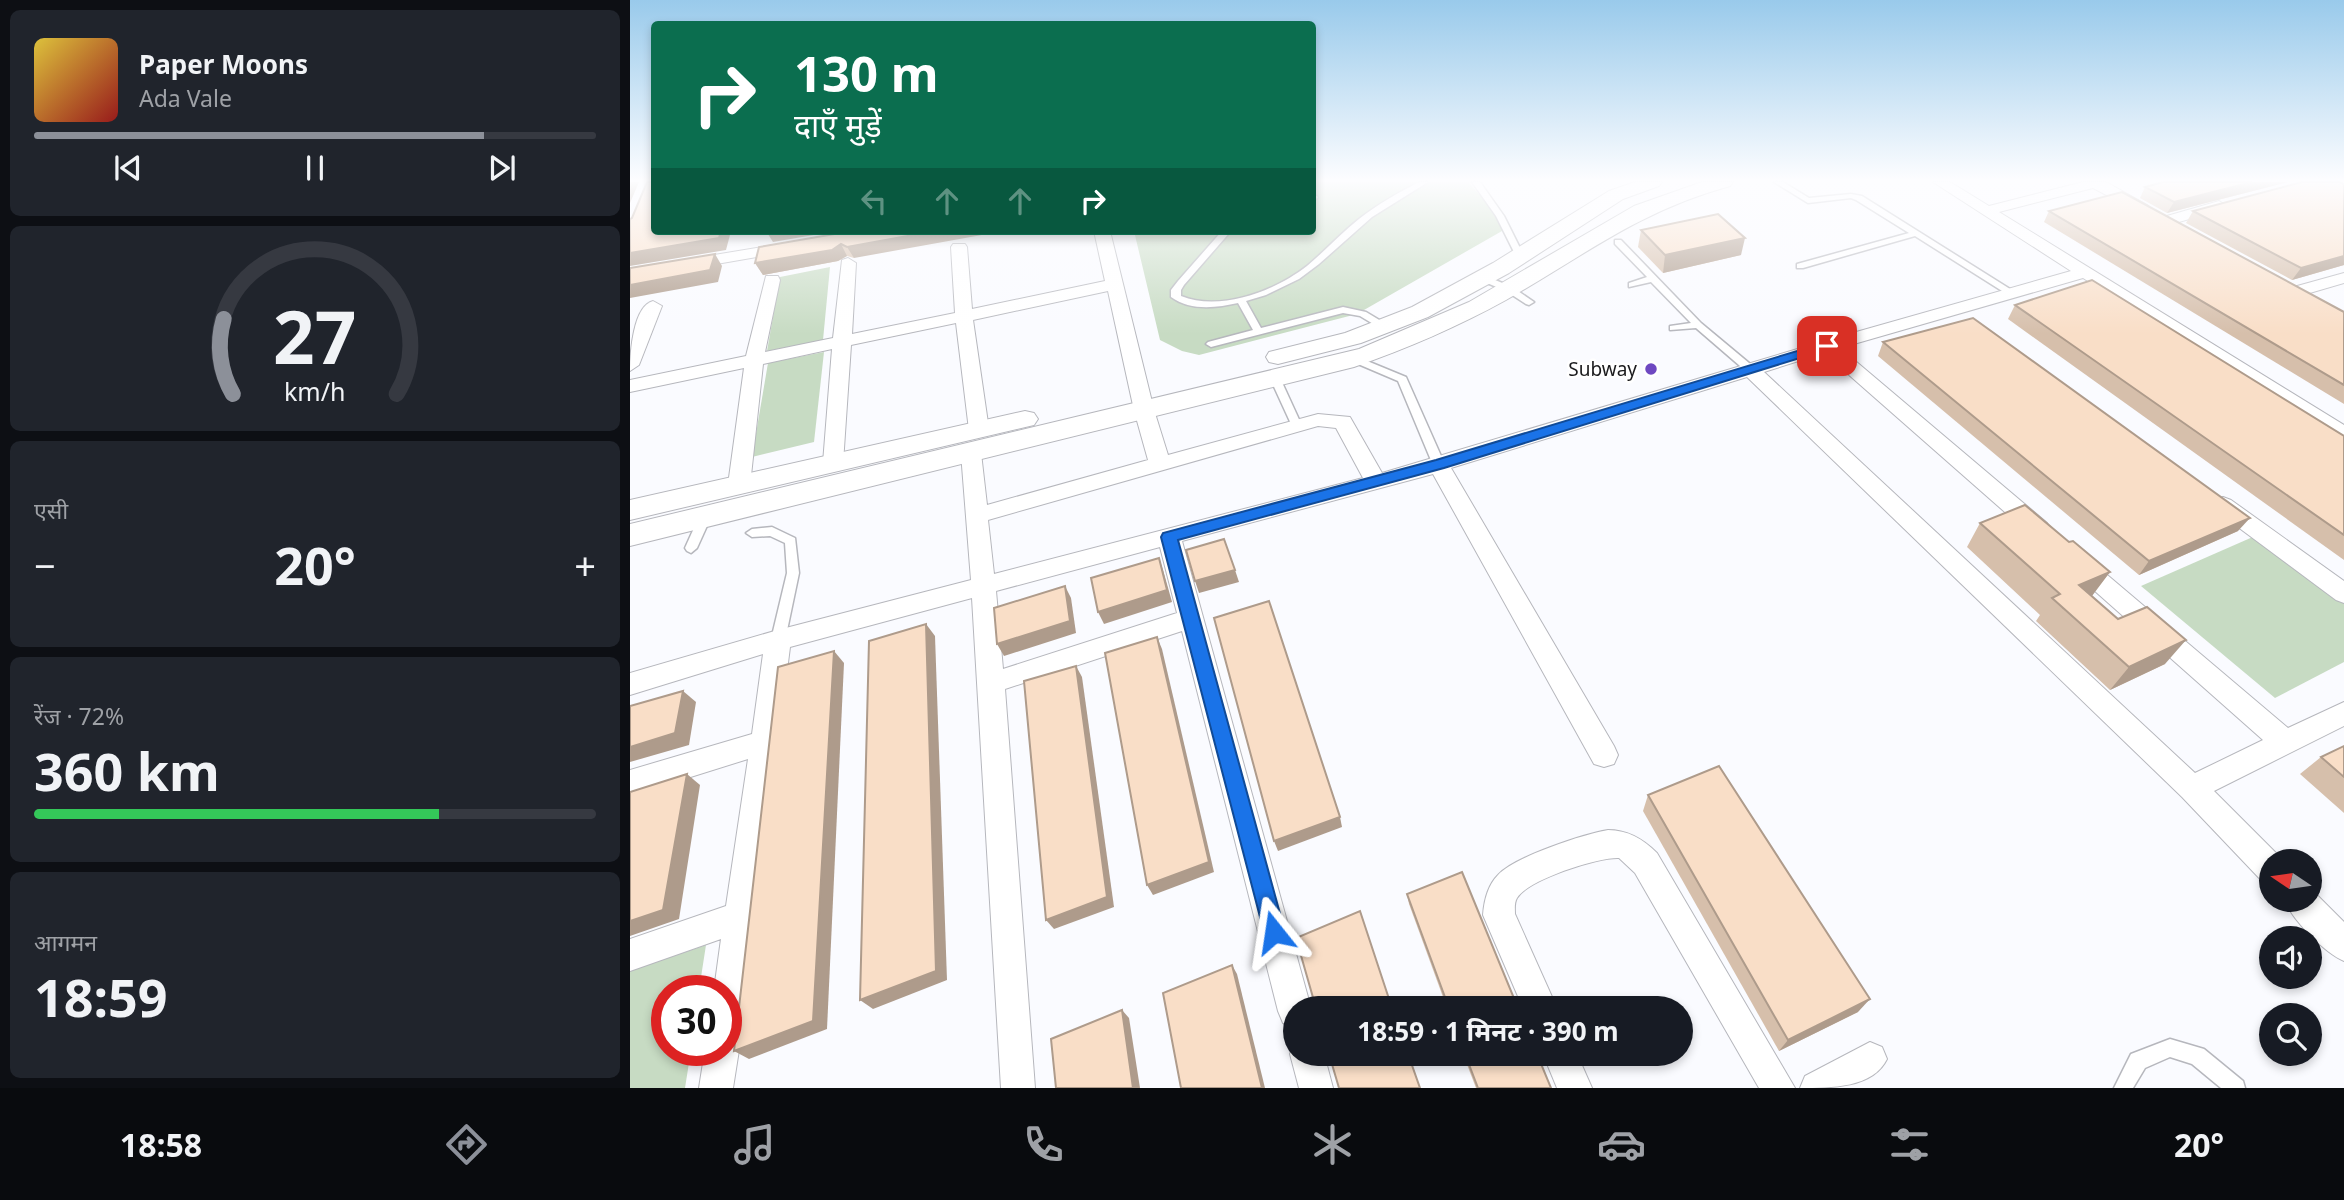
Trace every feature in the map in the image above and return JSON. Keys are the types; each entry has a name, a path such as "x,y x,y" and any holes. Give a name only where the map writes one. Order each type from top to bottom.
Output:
{"street":[{"path":"630,535 705,517 975,441 1143,401 1353,338 1420,312 1483,278 1557,233"},
{"path":"1143,401 1275,378 1355,359 1404,343 1519,295 1604,233"},
{"path":"2023,233 2344,434"},
{"path":"751,254 755,235"},
{"path":"1103,235 1113,285 1160,464"},
{"path":"630,274 803,245"},
{"path":"959,247 975,441 975,516 992,683 1018,1088"},
{"path":"833,463 848,263"},
{"path":"630,684 778,640 1439,464 1827,346 1958,311 2087,272"},
{"path":"2290,288 2344,278"},
{"path":"738,485 754,361 772,280"},
{"path":"630,386 1113,285"},
{"path":"2290,288 2320,305"},
{"path":"630,365 653,306"},
{"path":"1958,311 1980,327"},
{"path":"1827,346 2284,741"},
{"path":"1751,370 2192,788 2259,857"},
{"path":"975,516 1318,420 1343,422 1376,481"},
{"path":"630,510 833,463 975,441"},
{"path":"1439,464 1604,755"},
{"path":"2211,497 2344,594"},
{"path":"1169,537 1291,996"},
{"path":"992,683 1190,619"},
{"path":"733,975 778,640"},
{"path":"2192,788 2344,713"},
{"path":"630,783 762,743"},
{"path":"1535,996 1499,915 1499,900 1505,887 1516,878 1595,846 1618,844 1633,850 1646,863 1778,1088"},
{"path":"2312,912 2344,945"},
{"path":"630,955 742,916"},
{"path":"1816,1088 1870,1059"},
{"path":"716,1088 719,1066"},
{"path":"1310,1066 1316,1088"},
{"path":"1565,1066 1575,1088"}],"lane":[{"path":"1223,235 1200,259 1175,295 1182,301 1197,305 1241,300 1297,276 1348,233"},
{"path":"1508,233 1520,256"},
{"path":"1800,266 1916,233 2013,294"},
{"path":"1618,242 1698,325 1751,370"},
{"path":"1483,278 1519,295"},
{"path":"1632,285 1653,278"},
{"path":"1241,300 1258,331"},
{"path":"1212,344 1343,310 1363,314 1382,326"},
{"path":"1673,328 1698,325"},
{"path":"1355,359 1402,379 1439,464"},
{"path":"1275,378 1297,426"},
{"path":"691,548 705,517"},
{"path":"752,533 772,531 791,541 793,573 778,640"},
{"path":"2123,1088 2138,1061 2170,1048 2197,1056 2236,1088"}],"green space":[{"path":"1499,233 1357,314 1199,355 1182,351 1160,340 1135,235"},
{"path":"830,267 823,340 767,351 780,277"},
{"path":"824,352 814,442 752,457 768,363"},
{"path":"2255,536 2344,600 2344,662 2275,698 2141,586"},
{"path":"706,945 701,975 651,975 651,1066 688,1066 685,1088 630,1088 630,971"}],"building":[{"path":"630,233 720,235 719,238 630,253"},
{"path":"1644,233 1739,233 1745,238 1665,255"},
{"path":"2086,233 2197,233 2344,312 2344,385"},
{"path":"2234,233 2344,233 2344,256 2301,268"},
{"path":"829,235 913,235 847,247 841,244 832,250 755,263 759,247"},
{"path":"715,254 710,270 630,285 630,268"},
{"path":"2092,280 2344,436 2344,535 2015,305"},
{"path":"1973,318 2250,518 2149,561 1883,342"},
{"path":"2025,505 2110,572 2079,585 2118,619 2147,607 2186,640 2129,667 2052,598 2060,594 1980,523"},
{"path":"1224,539 1235,570 1195,581 1186,550"},
{"path":"1159,558 1167,590 1098,612 1091,578"},
{"path":"1065,586 1070,621 997,644 994,608"},
{"path":"1269,601 1340,817 1274,841 1214,618"},
{"path":"926,624 936,971 860,1000 869,641"},
{"path":"1157,637 1209,862 1147,885 1105,653"},
{"path":"834,651 813,1021 742,1048 742,981 778,667"},
{"path":"1076,666 1107,897 1046,920 1024,681"},
{"path":"683,691 675,733 630,747 630,706"},
{"path":"2344,746 2344,777 2321,757"},
{"path":"1719,766 1870,999 1788,1040 1648,795"},
{"path":"687,774 663,910 630,921 630,792"},
{"path":"1462,872 1513,996 1445,996 1407,894"},
{"path":"1360,911 1388,996 1313,996 1296,938"},
{"path":"1232,965 1262,1088 1181,1088 1163,993"},
{"path":"1122,1010 1133,1088 1056,1088 1051,1039"},
{"path":"1333,1066 1412,1066 1420,1088 1339,1088"},
{"path":"1470,1066 1542,1066 1551,1088 1478,1088"}],"place":[{"name":"Subway","path":"1651,369"}],"route":[{"path":"1274,932 1169,537 1439,464 1827,346"}]}
